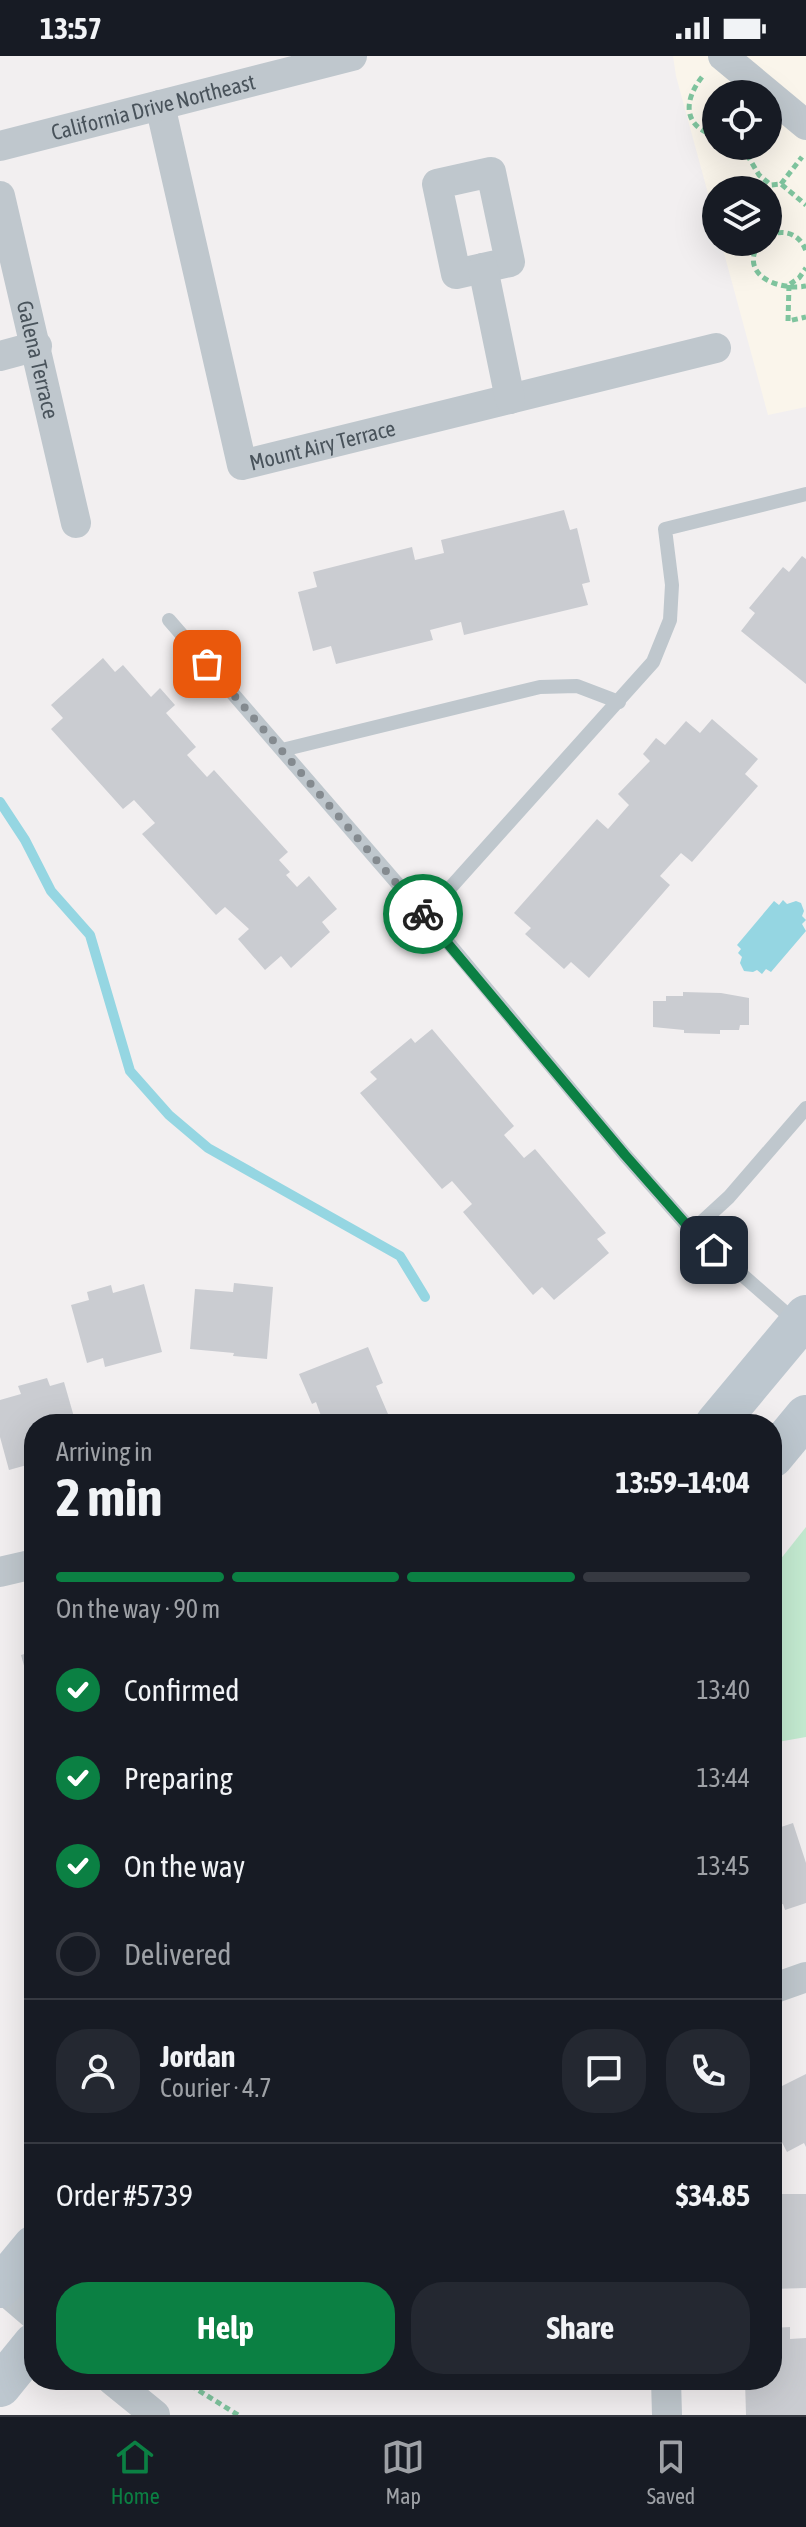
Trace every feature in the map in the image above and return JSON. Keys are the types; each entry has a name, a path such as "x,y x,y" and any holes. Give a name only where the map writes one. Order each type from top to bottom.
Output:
{"main road":[{"path":"725,1414 804,1324"},
{"path":"782,1445 806,1416"},
{"path":"0,2287 24,2258"},
{"path":"0,2386 24,2356"}],"street":[{"name":"California Drive Northeast","path":"0,146 352,56"},
{"path":"713,66 806,125"},
{"name":"Mount Airy Terrace","path":"160,105 242,465 716,348"},
{"name":"Galena Terrace","path":"0,196 76,523"},
{"path":"483,268 510,399"},
{"path":"0,356 37,346"},
{"path":"0,1572 24,1566"},
{"path":"782,1985 806,1977"},
{"path":"0,2287 24,2307"},
{"path":"124,2390 155,2415"},
{"path":"666,2390 667,2415"}],"lane":[{"path":"425,916 653,662 670,620 672,585 665,529 806,494"},
{"path":"169,620 692,1231 804,1324"},
{"path":"282,750 540,687 577,686 619,702"},
{"path":"692,1231 729,1197 806,1108"}],"path":[{"path":"702,131 690,117 688,104 692,89 713,66"},
{"path":"782,183 806,152"},
{"path":"782,185 806,205"},
{"path":"782,233 796,236 806,251"},
{"path":"755,256 758,272 766,281 777,285 806,286"},
{"path":"789,285 806,268"},
{"path":"789,285 788,321 806,317"},
{"path":"198,2390 238,2415"}],"shaded area":[{"path":"673,56 806,56 806,407 768,415 725,256 782,256 782,176 703,176"}],"green space":[{"path":"806,1527 806,1737 782,1741 782,1557"}],"water":[{"path":"783,900 787,904 801,903 802,916 806,920 802,924 806,931 771,972 766,969 762,974 757,970 744,971 740,963 742,957 738,953 741,949 737,945 774,901 779,905"}],"building":[{"path":"564,510 570,530 577,528 590,582 582,584 588,605 464,635 461,622 430,630 433,640 336,664 331,646 313,651 298,592 317,587 313,572 412,547 415,560 444,553 441,540"},
{"path":"802,556 806,559 806,684 741,631 755,613 749,608 783,567 789,572"},
{"path":"103,658 115,672 123,665 151,697 160,688 175,705 166,713 196,747 187,755 207,777 214,770 288,852 279,860 290,872 286,875 297,887 309,876 337,909 322,922 330,932 291,968 281,956 265,970 238,939 249,929 225,907 216,915 142,834 155,823 134,800 123,809 51,729 63,718 51,705"},
{"path":"712,719 758,759 745,774 758,786 692,862 681,853 660,876 670,885 589,978 571,962 564,969 525,934 531,928 514,913 597,819 608,829 629,805 618,794 650,761 643,754 656,738 665,745 686,721 700,733"},
{"path":"683,992 721,993 749,998 749,1025 740,1025 739,1030 720,1030 720,1034 684,1033 684,1030 653,1027 653,1001 666,1001 666,996 683,996"},
{"path":"432,1029 514,1126 504,1135 524,1158 535,1149 606,1233 597,1239 609,1253 554,1300 542,1287 533,1295 463,1212 472,1204 452,1181 442,1189 360,1093 377,1079 370,1072 411,1038 415,1043"},
{"path":"234,1283 273,1287 267,1359 190,1349 195,1289 233,1292"},
{"path":"144,1284 162,1352 105,1367 103,1358 87,1363 71,1305 89,1300 87,1292 111,1285 113,1293"},
{"path":"368,1347 383,1383 376,1386 388,1414 320,1414 316,1402 312,1404 299,1374"},
{"path":"47,1378 50,1386 64,1382 73,1414 24,1414 24,1466 9,1470 0,1437 0,1400 21,1394 18,1386"},
{"path":"793,1823 806,1863 806,1903 785,1910 782,1904 782,1827"},
{"path":"806,2074 806,2147 804,2143 787,2152 782,2142 782,2086"},
{"path":"782,2194 806,2194 806,2288 782,2289"},
{"path":"782,2327 790,2327 790,2339 806,2338 806,2415 746,2415 745,2390 782,2390"}],"waterway":[{"path":"0,802 25,840 51,891 90,935 130,1071 169,1115 208,1148 400,1256 425,1297"}],"way so far":[{"path":"207,664 423,914"}],"route":[{"path":"423,914 625,1155 692,1231 714,1250"}]}
